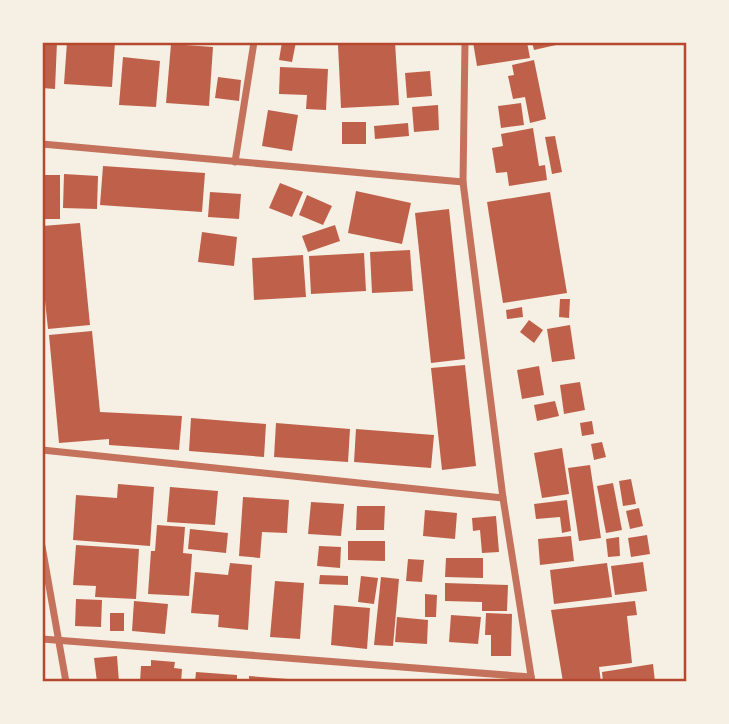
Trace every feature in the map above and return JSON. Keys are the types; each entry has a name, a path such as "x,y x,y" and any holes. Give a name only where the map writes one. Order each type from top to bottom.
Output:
{"street":[{"path":"235,162 254,42"},
{"path":"42,639 532,680 503,498 463,182 466,42"},
{"path":"42,144 463,182"},
{"path":"42,450 503,498"},
{"path":"42,545 66,682"}],"building":[{"path":"42,42 57,42 55,89 42,88"},
{"path":"67,42 115,42 112,87 64,84"},
{"path":"282,42 296,42 292,62 279,60"},
{"path":"395,42 399,105 341,108 338,45"},
{"path":"473,42 527,42 530,58 477,66"},
{"path":"532,42 556,42 556,45 534,50"},
{"path":"171,44 213,47 209,106 166,103"},
{"path":"123,57 160,61 156,107 119,105"},
{"path":"534,60 546,119 530,123 525,97 513,99 508,76 514,75 512,65"},
{"path":"280,67 328,69 326,110 306,109 307,95 279,94"},
{"path":"430,71 432,96 407,98 405,73"},
{"path":"218,77 241,80 239,101 215,98"},
{"path":"521,103 524,125 501,128 498,106"},
{"path":"438,105 439,130 414,132 412,107"},
{"path":"268,110 298,115 292,151 262,146"},
{"path":"342,122 366,122 366,144 342,144"},
{"path":"408,123 409,136 375,139 374,126"},
{"path":"533,128 539,166 545,165 547,180 509,186 507,172 496,173 492,148 503,146 501,134"},
{"path":"555,136 562,172 552,174 545,137"},
{"path":"103,166 205,173 202,212 100,205"},
{"path":"64,174 98,176 97,209 63,208"},
{"path":"44,175 60,175 60,219 44,219"},
{"path":"280,183 303,192 292,217 269,208"},
{"path":"356,191 411,203 402,244 348,233"},
{"path":"210,192 241,194 239,219 208,217"},
{"path":"550,192 567,293 503,303 487,202"},
{"path":"307,195 332,206 323,225 299,215"},
{"path":"449,209 465,359 431,363 415,213"},
{"path":"80,223 90,325 48,329 42,272 42,226"},
{"path":"335,225 340,241 308,252 302,236"},
{"path":"202,232 237,237 234,266 198,262"},
{"path":"410,250 413,291 372,293 370,252"},
{"path":"364,253 366,291 311,294 309,256"},
{"path":"303,255 306,297 254,300 252,258"},
{"path":"560,299 570,299 569,318 559,317"},
{"path":"522,307 523,317 507,319 506,310"},
{"path":"529,320 543,330 534,343 520,332"},
{"path":"570,325 575,359 552,362 547,329"},
{"path":"92,331 100,412 182,416 179,450 109,445 109,439 59,443 49,335"},
{"path":"465,365 476,466 442,470 431,368"},
{"path":"539,366 544,395 522,399 517,370"},
{"path":"580,382 585,410 564,414 560,385"},
{"path":"555,401 559,416 537,421 534,405"},
{"path":"191,418 266,424 264,457 189,451"},
{"path":"592,421 594,434 582,436 580,423"},
{"path":"276,423 350,429 348,462 274,457"},
{"path":"356,429 434,435 431,468 354,462"},
{"path":"602,442 606,457 594,460 591,444"},
{"path":"562,448 569,494 542,498 534,453"},
{"path":"590,465 601,538 579,541 568,468"},
{"path":"631,479 636,504 623,506 619,481"},
{"path":"613,483 622,530 606,533 597,486"},
{"path":"118,484 154,487 150,546 73,540 76,495 117,498"},
{"path":"170,487 218,491 215,525 167,522"},
{"path":"243,497 289,500 287,533 262,532 260,558 239,556"},
{"path":"567,500 571,531 562,533 560,517 536,519 534,504"},
{"path":"311,502 344,504 341,536 308,534"},
{"path":"357,506 385,506 384,530 356,530"},
{"path":"639,508 643,526 630,529 626,511"},
{"path":"425,510 457,513 455,539 423,536"},
{"path":"496,516 499,552 482,553 480,530 473,531 472,518"},
{"path":"157,525 185,527 183,553 192,554 189,596 148,594 151,551 155,551"},
{"path":"190,529 228,533 226,553 188,549"},
{"path":"647,535 650,554 631,557 628,538"},
{"path":"571,536 574,561 540,565 538,539"},
{"path":"619,537 620,556 608,557 606,539"},
{"path":"348,541 385,541 385,561 348,560"},
{"path":"76,545 139,549 136,599 95,597 96,586 73,585"},
{"path":"319,546 341,547 340,568 317,566"},
{"path":"446,558 483,558 483,578 445,577"},
{"path":"408,559 424,560 422,582 406,581"},
{"path":"643,562 647,591 615,595 611,566"},
{"path":"230,563 252,565 248,630 218,627 219,615 191,613 195,572 228,575"},
{"path":"607,563 612,597 554,604 550,570"},
{"path":"320,575 348,576 348,585 319,584"},
{"path":"361,576 378,578 374,604 358,602"},
{"path":"381,577 399,579 393,646 374,645"},
{"path":"275,581 304,583 300,639 270,637"},
{"path":"445,583 508,585 507,611 482,611 482,602 445,601"},
{"path":"425,594 437,595 436,617 425,617"},
{"path":"76,599 102,600 101,627 75,626"},
{"path":"134,601 168,604 165,634 132,631"},
{"path":"635,601 637,615 627,616 632,663 599,667 601,682 563,682 551,610"},
{"path":"334,605 370,608 367,649 331,645"},
{"path":"110,613 124,613 124,631 110,631"},
{"path":"486,613 512,614 511,656 491,656 491,635 485,635"},
{"path":"451,615 481,617 478,644 449,642"},
{"path":"397,617 428,620 427,644 395,642"},
{"path":"117,656 119,682 97,682 94,658"},
{"path":"151,660 175,662 174,668 182,669 181,682 140,682 141,666 151,666"},
{"path":"653,664 655,682 603,682 602,672"},
{"path":"196,672 237,675 237,682 195,682"},
{"path":"249,676 288,679 287,682 249,682"}]}
